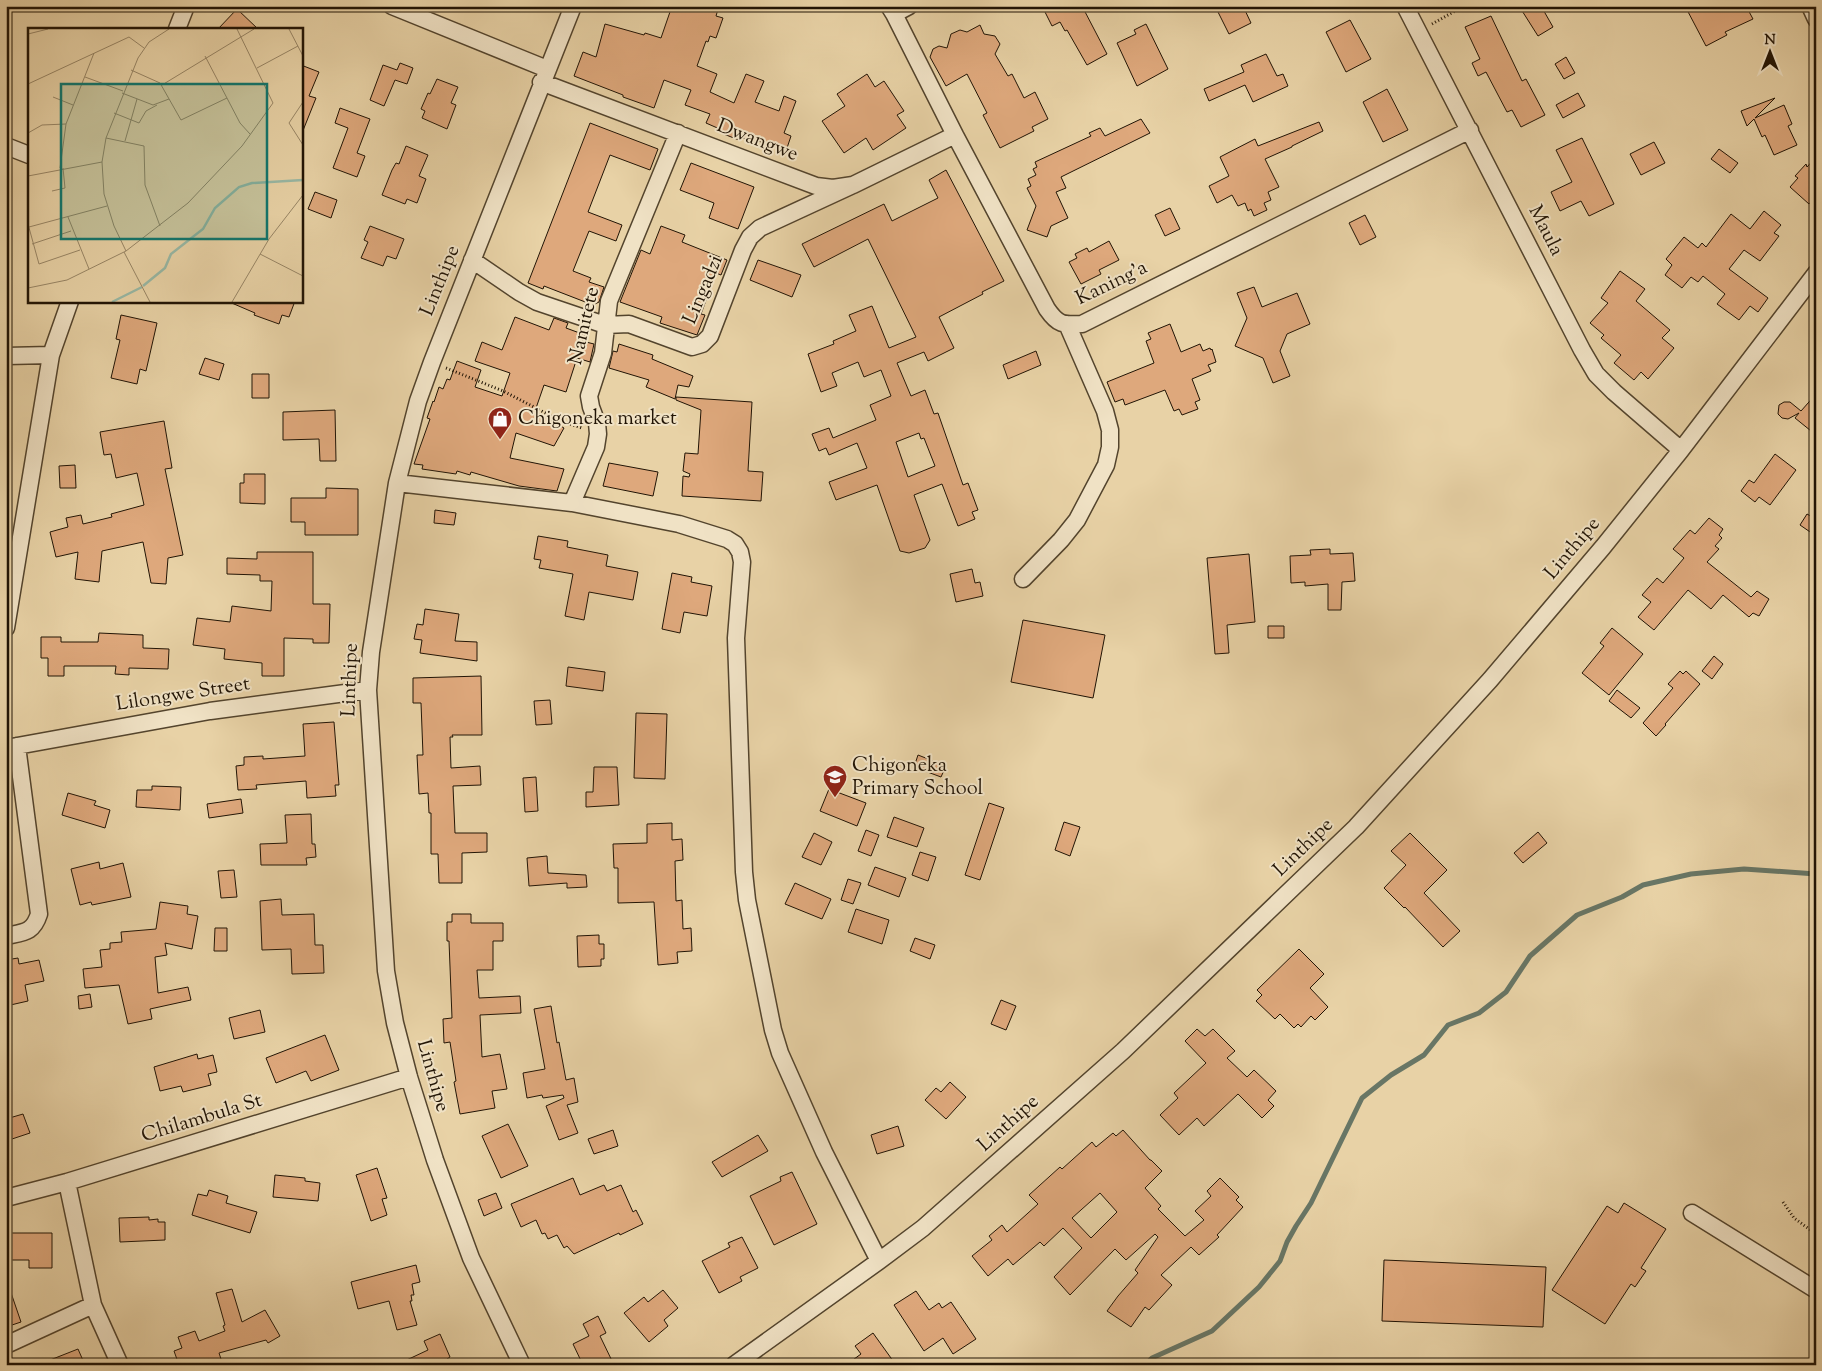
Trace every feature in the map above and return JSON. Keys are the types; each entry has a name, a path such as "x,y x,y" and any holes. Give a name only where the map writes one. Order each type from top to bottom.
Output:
{"street":[{"path":"177,28 186,6"},
{"name":"Dwangwe","path":"392,6 544,76 678,133 816,186 833,188 853,185 955,135"},
{"name":"Linthipe","path":"522,1365 471,1258 435,1160 409,1077 395,1023 386,971 368,690 371,652 397,483 418,401 573,6"},
{"path":"891,10 909,6"},
{"name":"Maula","path":"1405,6 1596,374 1681,450"},
{"path":"1810,6 1816,19"},
{"name":"Kaning'a","path":"891,10 1047,309 1054,320 1067,324 1082,324 1470,130"},
{"name":"Namitete","path":"572,503 596,447 597,423 589,396 603,353 609,300 678,133"},
{"path":"6,146 28,155"},
{"name":"Lingadzi","path":"472,260 537,302 605,325 629,324 692,346 702,344 710,336 743,250 750,237 760,228 853,185"},
{"name":"Linthipe","path":"734,1365 923,1228 1123,1051 1356,827 1502,665 1603,547 1681,450 1816,274"},
{"path":"6,628 51,355 70,302"},
{"path":"1023,579 1061,540 1077,520 1106,465 1110,447 1110,430 1105,410 1067,324"},
{"path":"6,356 51,355"},
{"path":"397,483 572,503 679,524 727,539 735,544 740,552 742,562 736,638 736,684 746,900 773,1030 780,1053 824,1152 879,1261"},
{"name":"Lilongwe Street","path":"11,747 210,710 368,690"},
{"path":"6,936 30,930 36,923 39,914 11,747"},
{"name":"Chilambula St","path":"6,1198 67,1182 409,1077"},
{"path":"67,1182 93,1305 120,1365"},
{"path":"1692,1213 1816,1290"},
{"path":"6,1345 93,1305"}],"path":[{"path":"1418,32 1464,6"},
{"path":"432,362 503,391 561,421 598,434"},
{"path":"1783,1202 1794,1218 1816,1234"}],"building":[{"path":"672,6 719,6 716,16 723,18 716,38 710,36 708,42 706,41 697,66 717,74 710,92 734,103 746,74 764,81 755,102 779,111 784,96 796,101 784,133 791,136 786,151 758,141 757,144 740,137 739,140 721,133 722,130 706,123 710,114 685,105 691,90 664,80 654,108 574,76 583,52 596,57 605,24 661,38"},
{"path":"1042,6 1082,6 1107,54 1087,65 1067,30 1065,31 1060,22 1052,26"},
{"path":"1215,6 1243,6 1251,23 1229,34"},
{"path":"1519,6 1541,6 1553,27 1538,36"},
{"path":"1685,6 1746,6 1753,19 1725,32 1727,35 1706,46"},
{"path":"237,9 257,28 219,28"},
{"path":"1491,16 1522,81 1526,79 1545,115 1521,127 1512,110 1507,112 1486,72 1478,76 1472,63 1480,59 1465,27"},
{"path":"1350,20 1371,59 1346,72 1326,32"},
{"path":"1146,24 1168,69 1137,86 1117,43 1136,34 1134,30"},
{"path":"980,25 984,34 995,36 1000,44 995,54 1008,76 1012,74 1024,98 1035,92 1048,119 1032,127 1034,131 1000,148 983,115 987,113 967,74 946,86 930,57 933,49 939,46 947,48 951,34 960,30 967,32"},
{"path":"1266,54 1277,76 1283,74 1288,86 1253,102 1245,85 1209,101 1204,89 1244,72 1241,65"},
{"path":"1566,57 1575,73 1564,79 1555,64"},
{"path":"400,63 413,68 407,84 395,80 384,106 370,100 383,65 397,70"},
{"path":"302,65 319,72 309,96 316,98 302,133"},
{"path":"867,74 875,87 884,81 904,111 897,115 906,128 873,150 866,138 844,153 822,121 845,106 837,94"},
{"path":"437,79 458,87 451,103 456,105 447,129 422,118 425,111 421,109"},
{"path":"1387,89 1408,130 1383,142 1363,102"},
{"path":"1578,93 1585,106 1563,118 1556,105"},
{"path":"1775,98 1755,118 1784,105 1792,124 1788,126 1797,145 1774,155 1765,135 1762,137 1754,119 1747,126 1741,111"},
{"path":"340,108 370,119 357,153 365,156 357,177 333,168 348,128 335,123"},
{"path":"1141,119 1150,133 1061,177 1066,188 1056,192 1068,218 1051,226 1047,237 1027,230 1036,206 1027,188 1031,186 1028,179 1036,175 1033,169 1037,167 1035,162 1091,136 1089,133 1100,128 1105,136"},
{"path":"1319,122 1323,131 1265,159 1279,187 1268,192 1271,200 1264,203 1267,210 1254,216 1251,209 1248,211 1245,203 1238,206 1232,195 1217,203 1209,186 1229,176 1220,157 1255,139 1258,146"},
{"path":"590,123 658,149 650,170 610,155 588,212 622,225 616,241 589,231 573,271 591,278 589,282 604,287 599,302 593,305 544,286 543,289 528,283"},
{"path":"1582,138 1614,204 1589,216 1581,201 1560,211 1551,192 1572,182 1556,150"},
{"path":"1654,142 1665,163 1641,175 1630,154"},
{"path":"406,146 428,155 419,176 426,179 417,203 407,199 405,204 382,195 392,170 396,163 399,164"},
{"path":"1719,149 1738,163 1730,173 1711,159"},
{"path":"1816,157 1816,196 1809,204 1790,187 1798,178 1795,176 1806,164 1807,167"},
{"path":"691,163 754,187 738,229 709,218 714,203 680,190"},
{"path":"946,170 1004,281 939,317 954,348 928,361 924,352 897,363 911,396 925,390 934,414 938,413 963,485 968,483 978,510 972,512 975,519 958,526 942,484 914,495 930,540 925,548 909,553 900,551 877,485 836,500 829,482 867,468 857,443 829,455 826,448 819,451 812,434 829,428 833,438 876,420 870,405 891,396 881,370 864,377 858,362 832,373 837,386 821,392 808,354 834,344 833,341 856,331 849,315 872,306 889,348 916,337 868,239 814,267 802,244 884,204 892,221 938,198 929,180","holes":["919,433 921,439 924,438 935,466 908,477 896,442"]},
{"path":"315,192 337,200 331,218 308,209"},
{"path":"1170,208 1180,229 1165,236 1155,215"},
{"path":"1764,211 1781,225 1774,233 1779,236 1760,261 1744,250 1729,269 1768,298 1758,312 1750,306 1739,320 1717,304 1725,294 1703,276 1698,282 1691,277 1682,288 1665,275 1672,265 1666,259 1684,237 1698,248 1702,243 1706,247 1731,214 1750,229"},
{"path":"1365,215 1376,237 1360,245 1349,223"},
{"path":"370,226 404,239 396,259 387,256 383,266 361,258 368,242 364,240"},
{"path":"661,226 685,235 682,242 727,260 721,275 716,273 701,314 705,315 697,335 660,323 662,317 620,302 641,250 650,254"},
{"path":"1109,241 1119,260 1099,270 1101,274 1081,284 1069,262 1077,258 1075,254 1087,248 1089,252"},
{"path":"758,260 801,275 792,297 750,280"},
{"path":"1620,271 1645,289 1636,301 1670,330 1662,338 1674,348 1648,379 1641,372 1634,380 1614,363 1621,355 1601,338 1604,335 1590,323 1608,303 1601,298"},
{"path":"1254,287 1262,307 1297,293 1310,324 1287,334 1280,351 1290,376 1273,383 1263,358 1235,346 1247,318 1237,293"},
{"path":"229,302 295,302 289,317 282,315 279,324 254,315 255,313"},
{"path":"121,315 157,323 146,371 140,369 137,384 111,378 120,340 116,339"},
{"path":"515,317 549,330 554,318 568,323 566,328 585,335 582,341 594,344 590,362 577,358 566,392 544,385 535,411 564,428 554,446 516,433 510,458 564,469 557,491 519,486 471,472 470,475 457,471 456,474 422,469 423,465 414,464 430,419 427,418 433,401 439,387 443,389 447,379 450,380 457,361 481,370 475,387 502,396 510,373 475,361 482,342 502,350"},
{"path":"1170,324 1181,352 1200,344 1203,351 1212,349 1216,362 1208,365 1211,371 1192,379 1200,400 1195,402 1198,409 1182,415 1179,409 1174,411 1165,390 1125,405 1123,399 1115,402 1107,382 1154,363 1146,341 1151,339 1148,333"},
{"path":"619,344 653,355 652,359 693,376 689,387 678,385 675,399 646,387 649,380 609,368 613,351 617,352"},
{"path":"1036,351 1041,365 1008,379 1003,365"},
{"path":"205,358 224,364 219,380 199,374"},
{"path":"252,374 269,374 269,398 252,398"},
{"path":"1816,394 1816,435 1795,418 1799,413 1788,419 1782,418 1778,414 1779,405 1784,402 1790,402 1801,411"},
{"path":"676,397 752,402 748,471 763,472 761,501 682,496 683,476 689,477 690,474 683,471 685,453 698,454 701,410 676,400"},
{"path":"335,410 336,461 320,461 319,439 283,440 283,412"},
{"path":"164,421 172,468 165,469 183,555 168,558 166,584 151,583 143,542 102,551 99,582 75,579 78,552 56,557 50,532 68,527 66,518 81,515 83,524 112,517 111,514 144,505 137,473 116,478 111,454 104,455 100,432"},
{"path":"1775,454 1796,470 1770,505 1759,497 1755,502 1741,491 1749,480 1754,483"},
{"path":"609,463 658,472 653,496 603,486"},
{"path":"75,465 76,488 60,488 59,466"},
{"path":"244,474 265,474 265,504 240,503 240,483 244,483"},
{"path":"326,488 358,489 358,535 305,535 305,522 291,522 291,498 326,498"},
{"path":"435,510 456,513 454,525 434,523"},
{"path":"1807,514 1816,519 1816,536 1800,525"},
{"path":"1709,518 1723,529 1719,535 1722,538 1715,546 1719,549 1707,562 1751,597 1757,591 1769,599 1759,616 1753,613 1749,617 1723,595 1711,609 1688,590 1654,630 1638,617 1651,602 1642,595 1657,578 1663,583 1684,558 1673,549 1690,530 1695,534"},
{"path":"538,536 568,541 567,547 608,555 606,566 638,572 633,600 589,592 584,620 565,616 573,574 539,568 541,560 534,559"},
{"path":"1330,549 1330,554 1353,553 1355,581 1342,582 1341,610 1328,610 1328,584 1305,586 1305,582 1291,583 1290,556 1311,555 1310,550"},
{"path":"257,552 313,552 313,604 330,604 329,643 313,643 313,639 284,638 284,676 262,676 262,663 224,659 225,649 193,645 197,618 230,622 232,606 271,611 272,581 260,581 260,575 227,574 227,558 257,559"},
{"path":"1249,554 1255,622 1227,625 1229,653 1215,654 1207,558"},
{"path":"972,569 975,583 980,582 983,596 956,602 950,574"},
{"path":"672,573 692,577 691,582 712,586 707,616 684,612 680,633 662,629"},
{"path":"425,609 459,614 455,641 477,642 477,661 420,653 422,640 414,639 417,624 423,625"},
{"path":"1023,620 1105,635 1093,698 1011,682"},
{"path":"1268,626 1284,626 1284,638 1268,638"},
{"path":"1612,628 1643,654 1609,695 1582,673 1604,646 1600,643"},
{"path":"99,633 143,635 143,648 169,649 168,669 129,668 129,675 115,674 116,666 64,666 64,676 48,676 48,658 41,658 41,637 61,637 61,642 98,642"},
{"path":"1714,656 1723,664 1712,679 1702,671"},
{"path":"568,667 605,672 603,691 566,686"},
{"path":"1680,671 1683,674 1686,671 1700,684 1656,736 1643,723 1673,688 1668,684"},
{"path":"481,676 482,735 452,735 453,737 450,737 451,768 480,766 481,785 453,786 455,833 487,833 487,852 462,853 462,883 439,883 438,854 431,854 431,813 429,813 428,793 419,794 417,755 423,755 421,703 413,703 413,678"},
{"path":"1617,690 1640,708 1631,718 1609,701"},
{"path":"550,700 552,724 536,725 534,701"},
{"path":"636,713 667,714 665,779 634,778"},
{"path":"334,722 339,785 335,785 336,796 307,798 306,781 256,785 257,789 238,790 236,766 244,765 244,757 263,756 263,759 305,756 303,724"},
{"path":"918,755 946,766 941,777 914,767"},
{"path":"594,767 617,767 619,805 586,807 586,792 593,792"},
{"path":"536,777 538,811 525,812 523,778"},
{"path":"152,786 181,787 180,810 136,807 137,790 152,790"},
{"path":"829,789 866,803 857,826 820,811"},
{"path":"68,793 96,801 94,805 110,810 105,828 62,815"},
{"path":"241,799 243,813 209,818 207,804"},
{"path":"989,803 1004,808 980,880 965,875"},
{"path":"311,814 312,844 315,844 316,857 306,858 307,865 261,865 260,844 287,843 285,815"},
{"path":"894,817 924,828 917,847 887,837"},
{"path":"1064,822 1080,827 1070,856 1055,850"},
{"path":"672,823 672,840 682,839 683,860 675,861 676,901 682,900 683,929 691,928 692,951 677,952 678,963 658,965 654,902 618,903 618,868 614,868 613,844 647,843 647,824"},
{"path":"866,830 879,835 871,856 858,851"},
{"path":"1538,832 1547,843 1523,863 1514,853"},
{"path":"814,833 832,842 821,865 802,857"},
{"path":"1410,833 1447,870 1424,893 1460,931 1443,947 1384,888 1406,865 1391,851"},
{"path":"920,852 936,857 928,881 912,875"},
{"path":"547,856 548,873 586,875 587,887 567,888 567,883 529,886 527,858"},
{"path":"99,862 100,869 123,863 131,897 92,905 91,902 80,905 71,869"},
{"path":"875,867 906,878 899,897 868,885"},
{"path":"234,870 237,897 221,898 218,871"},
{"path":"848,879 861,883 853,904 841,900"},
{"path":"795,883 831,899 822,919 785,904"},
{"path":"281,899 282,915 314,914 315,945 323,945 324,973 292,974 291,949 262,950 260,901"},
{"path":"160,902 188,906 187,914 198,916 192,949 165,943 167,955 155,957 158,993 188,987 191,1000 150,1009 152,1019 128,1024 119,985 85,988 83,969 102,967 100,950 110,949 110,943 122,942 121,932 156,929"},
{"path":"856,909 889,920 882,944 848,932"},
{"path":"452,914 471,914 471,923 503,923 503,941 493,941 493,970 477,970 479,998 520,996 521,1013 480,1015 482,1057 500,1054 507,1089 492,1091 495,1108 460,1114 454,1082 456,1081 450,1042 444,1043 443,1019 452,1018 447,922 452,922"},
{"path":"215,928 227,928 227,951 214,951"},
{"path":"599,935 599,944 604,944 604,959 601,959 601,966 578,967 577,936"},
{"path":"915,938 935,945 930,959 910,951"},
{"path":"1299,949 1324,974 1310,988 1328,1007 1315,1020 1311,1016 1301,1027 1298,1024 1294,1028 1280,1014 1275,1019 1256,1001 1262,995 1257,990"},
{"path":"18,958 19,964 39,960 44,981 25,985 28,1001 6,1006 6,960"},
{"path":"90,994 92,1007 79,1009 78,996"},
{"path":"1001,1000 1016,1006 1006,1030 991,1024"},
{"path":"551,1006 566,1080 574,1078 578,1102 567,1105 578,1133 559,1140 546,1106 564,1098 563,1095 543,1098 542,1095 527,1098 523,1073 545,1069 534,1009"},
{"path":"260,1010 265,1032 234,1039 229,1018"},
{"path":"1197,1029 1205,1036 1213,1029 1235,1051 1227,1058 1247,1077 1254,1070 1276,1091 1268,1100 1274,1106 1262,1118 1238,1094 1204,1126 1197,1118 1179,1135 1160,1115 1178,1098 1174,1093 1206,1063 1185,1041"},
{"path":"325,1035 339,1070 311,1081 306,1071 276,1083 266,1058"},
{"path":"197,1054 198,1059 213,1055 217,1072 208,1074 211,1085 183,1092 181,1086 160,1091 154,1067"},
{"path":"950,1082 966,1097 946,1119 925,1100 936,1088 941,1092"},
{"path":"23,1114 30,1133 6,1141 6,1119"},
{"path":"508,1124 528,1166 501,1178 482,1136"},
{"path":"898,1126 904,1146 877,1154 871,1135"},
{"path":"613,1130 618,1146 594,1154 588,1139"},
{"path":"1123,1130 1162,1171 1145,1188 1161,1206 1158,1209 1185,1236 1204,1220 1195,1211 1211,1196 1207,1191 1220,1178 1239,1197 1236,1200 1243,1207 1217,1235 1219,1237 1199,1255 1191,1247 1161,1275 1172,1285 1149,1310 1145,1307 1131,1327 1107,1311 1138,1273 1135,1270 1158,1237 1155,1234 1126,1260 1115,1249 1070,1295 1054,1277 1082,1248 1063,1228 1044,1246 1040,1242 1013,1265 1008,1259 988,1276 972,1256 992,1240 989,1236 1002,1225 1007,1232 1038,1204 1029,1195 1060,1167 1062,1169 1092,1142 1096,1147 1113,1133 1116,1136","holes":["1100,1193 1117,1212 1091,1238 1072,1218"]},
{"path":"758,1135 768,1151 722,1177 712,1162"},
{"path":"377,1168 387,1198 382,1199 387,1215 371,1221 356,1175"},
{"path":"792,1172 817,1224 774,1245 750,1196 781,1181 780,1177"},
{"path":"275,1175 305,1178 305,1181 320,1183 318,1201 273,1197"},
{"path":"573,1178 580,1195 604,1185 607,1191 621,1185 633,1212 636,1210 643,1224 574,1254 567,1246 564,1248 557,1235 548,1239 545,1233 542,1234 536,1220 521,1227 511,1204"},
{"path":"209,1190 228,1196 226,1203 257,1212 250,1233 192,1215 198,1194 207,1196"},
{"path":"496,1193 502,1208 484,1216 478,1200"},
{"path":"1624,1203 1666,1229 1641,1268 1646,1271 1635,1287 1631,1284 1605,1324 1552,1290 1607,1206 1618,1213"},
{"path":"149,1217 149,1220 158,1219 158,1222 165,1222 165,1240 120,1242 119,1218"},
{"path":"8,1233 52,1233 52,1268 29,1268 29,1260 6,1260"},
{"path":"742,1237 758,1268 740,1277 742,1281 719,1293 702,1261 730,1247 728,1243"},
{"path":"1384,1260 1546,1267 1543,1327 1382,1321"},
{"path":"416,1265 420,1282 412,1284 414,1295 411,1295 412,1301 410,1301 417,1325 397,1330 389,1301 358,1309 351,1282"},
{"path":"8,1284 21,1322 6,1327 6,1285"},
{"path":"232,1289 242,1322 265,1310 280,1336 268,1343 266,1340 219,1353 223,1365 179,1365 174,1351 182,1348 178,1337 195,1331 199,1341 225,1331 216,1293"},
{"path":"663,1290 678,1308 664,1320 668,1326 649,1342 624,1313 644,1297 648,1302"},
{"path":"916,1291 929,1310 939,1303 942,1308 951,1302 976,1339 953,1354 943,1338 924,1351 894,1305"},
{"path":"598,1316 606,1333 600,1336 614,1365 583,1365 573,1344 589,1336 583,1324"},
{"path":"873,1333 896,1365 846,1365 861,1354 855,1346"},
{"path":"440,1334 450,1357 447,1359 450,1365 396,1365 428,1350 424,1341"},
{"path":"78,1349 85,1365 40,1365 40,1364"}],"waterway":[{"path":"1145,1365 1152,1358 1212,1331 1259,1287 1280,1261 1287,1242 1311,1203 1362,1098 1391,1075 1424,1055 1448,1025 1479,1013 1506,992 1530,956 1577,915 1622,897 1643,885 1691,874 1744,869 1816,874"}],"place":[{"name":"Chigoneka market","path":"500,440"},
{"name":"Chigoneka Primary School","path":"835,798"}]}
